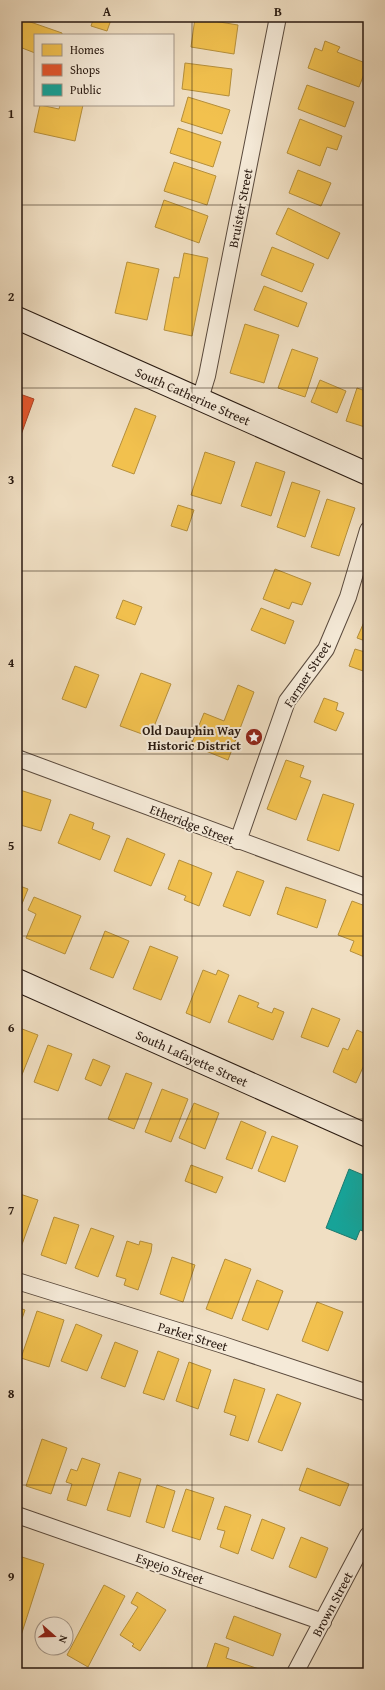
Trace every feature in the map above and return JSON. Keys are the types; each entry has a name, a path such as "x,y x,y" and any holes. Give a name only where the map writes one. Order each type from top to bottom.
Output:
{"street":[{"name":"Bruister Street","path":"200,399 207,376 278,17"},
{"name":"South Catherine Street","path":"17,318 368,474"},
{"name":"Farmer Street","path":"238,841 287,701 326,649 348,597 368,530"},
{"name":"Etheridge Street","path":"17,758 368,888"},
{"name":"South Lafayette Street","path":"17,980 368,1136"},
{"name":"Parker Street","path":"17,1281 368,1393"},
{"name":"Espejo Street","path":"17,1515 323,1622"},
{"name":"Brown Street","path":"295,1673 368,1535"}],"building: Homes":[{"path":"94,17 112,17 107,31 91,26"},
{"path":"19,18 62,34 34,34 34,53 17,46 17,24"},
{"path":"195,18 238,25 234,54 191,47"},
{"path":"325,41 340,47 337,52 368,64 359,87 308,68 315,48 322,51"},
{"path":"185,63 232,69 229,96 182,89"},
{"path":"307,85 354,102 345,127 298,109"},
{"path":"188,97 230,110 222,134 181,121"},
{"path":"40,106 59,109 60,106 83,106 75,141 34,132"},
{"path":"300,119 342,136 337,150 327,147 320,166 287,153"},
{"path":"178,128 221,142 213,167 170,153"},
{"path":"174,162 216,176 207,205 164,191"},
{"path":"298,170 331,183 321,206 289,193"},
{"path":"164,200 208,216 199,243 155,227"},
{"path":"288,208 340,233 328,259 276,234"},
{"path":"272,247 314,264 302,292 261,275"},
{"path":"184,253 208,258 192,336 164,330 174,277 179,278"},
{"path":"127,262 159,269 147,320 115,313"},
{"path":"264,286 307,303 298,327 254,310"},
{"path":"245,324 279,335 264,383 230,373"},
{"path":"292,349 318,358 305,397 278,388"},
{"path":"320,380 346,391 337,413 311,402"},
{"path":"357,388 368,392 368,428 346,421"},
{"path":"135,408 156,416 134,474 112,466"},
{"path":"205,452 235,462 221,504 191,495"},
{"path":"256,462 285,472 271,516 241,506"},
{"path":"292,482 320,491 305,537 277,527"},
{"path":"327,499 355,508 339,556 311,547"},
{"path":"178,505 194,510 187,531 171,526"},
{"path":"275,569 311,583 302,605 292,602 289,609 263,599"},
{"path":"123,600 142,607 135,625 116,618"},
{"path":"261,608 294,621 285,644 251,630"},
{"path":"364,622 368,624 368,642 357,638"},
{"path":"355,649 368,653 368,684 363,682 366,672 349,666"},
{"path":"75,666 99,675 86,708 62,699"},
{"path":"141,673 171,684 153,729 145,726 142,734 120,726"},
{"path":"238,685 254,692 228,760 191,745 204,713 224,721"},
{"path":"324,698 338,703 336,710 344,713 336,731 314,722"},
{"path":"286,760 304,766 300,777 311,781 296,820 267,809"},
{"path":"20,790 51,800 41,831 17,824 17,801"},
{"path":"323,794 354,804 339,851 307,840"},
{"path":"70,814 94,823 92,829 110,836 100,860 58,843"},
{"path":"127,838 165,854 151,886 114,871"},
{"path":"179,860 212,873 199,906 184,900 186,896 168,889"},
{"path":"237,871 264,881 250,916 223,906"},
{"path":"17,885 28,889 17,916"},
{"path":"286,887 326,900 317,928 277,914"},
{"path":"34,897 81,916 65,954 26,938 36,914 28,910"},
{"path":"352,901 368,907 367,958 350,951 354,941 338,935"},
{"path":"105,931 129,941 113,978 90,969"},
{"path":"150,946 178,957 161,1000 133,989"},
{"path":"203,970 216,975 218,970 229,975 210,1023 186,1013"},
{"path":"239,995 259,1003 257,1007 272,1013 274,1008 284,1012 273,1040 228,1022"},
{"path":"312,1008 340,1019 328,1047 301,1037"},
{"path":"17,1027 38,1035 19,1082 17,1081"},
{"path":"357,1030 368,1035 368,1056 356,1083 333,1072 343,1048 348,1050"},
{"path":"48,1045 72,1054 58,1091 34,1082"},
{"path":"93,1059 110,1066 101,1086 85,1079"},
{"path":"126,1073 152,1083 134,1129 108,1119"},
{"path":"162,1089 188,1099 171,1142 145,1132"},
{"path":"194,1103 219,1113 205,1149 179,1138"},
{"path":"241,1121 266,1132 252,1169 226,1159"},
{"path":"272,1136 298,1146 285,1182 258,1171"},
{"path":"191,1165 223,1177 216,1193 185,1181"},
{"path":"17,1193 38,1200 20,1250 17,1249"},
{"path":"54,1217 79,1225 66,1264 41,1255"},
{"path":"91,1228 114,1236 98,1277 75,1268"},
{"path":"127,1241 139,1245 140,1241 152,1244 151,1252 138,1290 124,1285 126,1279 116,1276"},
{"path":"172,1257 195,1265 183,1302 160,1294"},
{"path":"225,1259 251,1269 232,1319 206,1309"},
{"path":"257,1280 283,1291 268,1330 242,1320"},
{"path":"317,1302 343,1312 328,1351 302,1341"},
{"path":"17,1307 25,1310 17,1333"},
{"path":"37,1311 64,1320 49,1367 21,1358"},
{"path":"76,1324 102,1335 87,1371 61,1361"},
{"path":"115,1342 138,1351 125,1387 101,1378"},
{"path":"158,1351 179,1359 164,1400 143,1393"},
{"path":"189,1362 211,1370 198,1409 176,1401"},
{"path":"234,1379 265,1389 248,1441 230,1435 236,1416 224,1412"},
{"path":"277,1394 301,1403 282,1451 258,1442"},
{"path":"17,1427 22,1429 17,1442"},
{"path":"42,1439 67,1448 51,1494 26,1486"},
{"path":"82,1458 100,1464 86,1506 67,1500 72,1484 66,1482 71,1469 77,1471"},
{"path":"307,1468 349,1484 340,1506 299,1490"},
{"path":"119,1472 141,1479 130,1517 107,1510"},
{"path":"157,1485 175,1491 164,1528 146,1522"},
{"path":"186,1489 214,1498 200,1540 172,1531"},
{"path":"225,1506 251,1515 238,1554 220,1547 225,1531 217,1529"},
{"path":"262,1519 285,1528 273,1559 251,1550"},
{"path":"301,1537 328,1548 316,1578 289,1567"},
{"path":"22,1557 44,1564 17,1648 17,1571"},
{"path":"104,1585 125,1596 88,1667 69,1656 74,1656 74,1642"},
{"path":"137,1592 166,1610 140,1651 132,1646 134,1644 120,1635 138,1607 131,1603"},
{"path":"234,1616 281,1634 273,1656 226,1638"},
{"path":"215,1643 229,1648 226,1658 262,1670 261,1673 205,1673"}],"building: Shops":[{"path":"17,393 34,399 17,446"}],"building: Public":[{"path":"349,1169 368,1177 368,1233 360,1230 356,1240 326,1228"}],"place":[{"name":"Old Dauphin Way Historic District","path":"254,737"}]}
